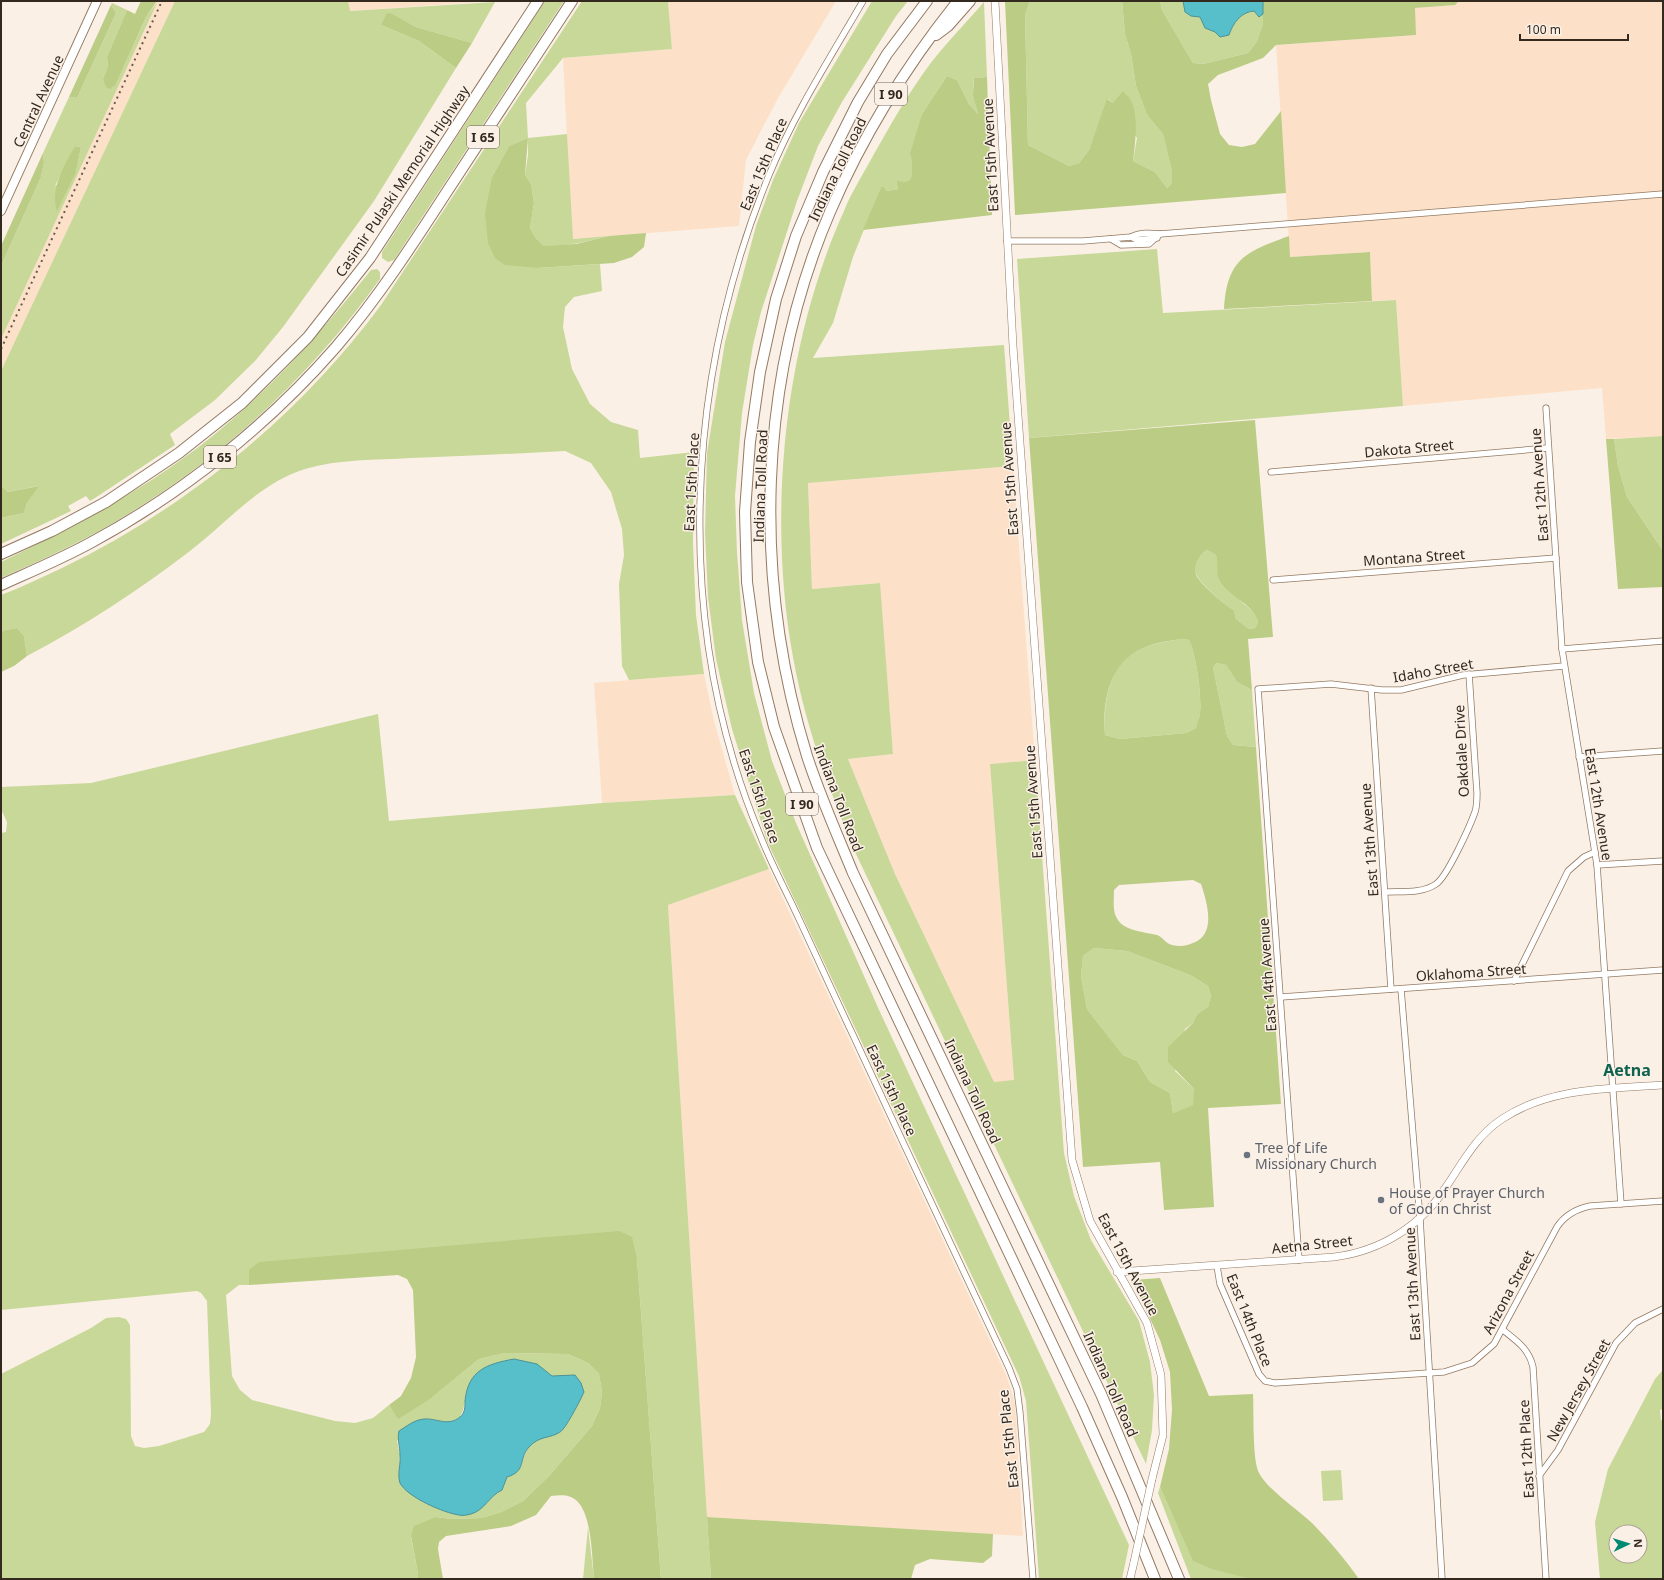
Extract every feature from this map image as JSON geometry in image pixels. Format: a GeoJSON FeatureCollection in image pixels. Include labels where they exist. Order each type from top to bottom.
{"type":"FeatureCollection","features":[{"type":"Feature","properties":{"kind":"highway","name":"Casimir Pulaski Memorial Highway"},"geometry":{"type":"LineString","coordinates":[[1,554],[52,531],[106,502],[179,454],[242,403],[308,337],[370,258],[538,1]]}},
{"type":"Feature","properties":{"kind":"highway","name":"I 65"},"geometry":{"type":"LineString","coordinates":[[1,585],[92,542],[142,512],[204,470],[242,439],[297,388],[335,347],[391,276],[572,1]]}},
{"type":"Feature","properties":{"kind":"highway","name":"Indiana Toll Road"},"geometry":{"type":"LineString","coordinates":[[927,1],[887,54],[858,102],[823,172],[796,236],[776,299],[760,372],[750,442],[745,512],[747,582],[758,662],[774,727],[817,848],[1082,1407],[1122,1497],[1155,1579]]}},
{"type":"Feature","properties":{"kind":"highway","name":"Indiana Toll Road"},"geometry":{"type":"LineString","coordinates":[[958,1],[922,47],[884,104],[849,171],[829,213],[810,265],[796,315],[782,379],[774,438],[771,485],[771,541],[774,590],[782,653],[807,756],[828,814],[853,873],[1101,1394],[1179,1579]]}},
{"type":"Feature","properties":{"kind":"highway"},"geometry":{"type":"LineString","coordinates":[[922,47],[948,26],[970,1]]}},
{"type":"Feature","properties":{"kind":"main road","name":"Central Avenue"},"geometry":{"type":"LineString","coordinates":[[1,211],[97,1]]}},
{"type":"Feature","properties":{"kind":"street","name":"East 15th Place"},"geometry":{"type":"LineString","coordinates":[[863,1],[789,129],[750,224],[730,287],[717,341],[708,403],[702,462],[700,527],[703,595],[713,673],[724,727],[759,834],[1009,1368],[1017,1389],[1033,1579]]}},
{"type":"Feature","properties":{"kind":"street","name":"East 15th Avenue"},"geometry":{"type":"LineString","coordinates":[[995,1],[1007,241],[1023,487],[1072,1160],[1090,1221],[1117,1272],[1147,1323],[1161,1374],[1163,1435],[1130,1579]]}},
{"type":"Feature","properties":{"kind":"street"},"geometry":{"type":"LineString","coordinates":[[1007,241],[1111,239],[1131,237],[1138,234],[1159,236],[1663,194]]}},
{"type":"Feature","properties":{"kind":"street"},"geometry":{"type":"LineString","coordinates":[[1111,239],[1123,246],[1149,244],[1159,236]]}},
{"type":"Feature","properties":{"kind":"street","name":"East 12th Avenue"},"geometry":{"type":"LineString","coordinates":[[1546,408],[1562,649],[1597,865],[1621,1204]]}},
{"type":"Feature","properties":{"kind":"street","name":"Dakota Street"},"geometry":{"type":"LineString","coordinates":[[1271,472],[1548,448]]}},
{"type":"Feature","properties":{"kind":"street","name":"Montana Street"},"geometry":{"type":"LineString","coordinates":[[1273,580],[1556,558]]}},
{"type":"Feature","properties":{"kind":"street"},"geometry":{"type":"LineString","coordinates":[[1562,649],[1663,641]]}},
{"type":"Feature","properties":{"kind":"street","name":"Idaho Street"},"geometry":{"type":"LineString","coordinates":[[1258,689],[1331,684],[1401,690],[1468,674],[1564,666]]}},
{"type":"Feature","properties":{"kind":"street","name":"Oakdale Drive"},"geometry":{"type":"LineString","coordinates":[[1385,892],[1423,890],[1436,884],[1446,872],[1475,811],[1477,794],[1468,674]]}},
{"type":"Feature","properties":{"kind":"street","name":"East 13th Avenue"},"geometry":{"type":"LineString","coordinates":[[1371,688],[1391,989]]}},
{"type":"Feature","properties":{"kind":"street","name":"East 14th Avenue"},"geometry":{"type":"LineString","coordinates":[[1258,689],[1299,1260]]}},
{"type":"Feature","properties":{"kind":"street"},"geometry":{"type":"LineString","coordinates":[[1579,757],[1663,751]]}},
{"type":"Feature","properties":{"kind":"street"},"geometry":{"type":"LineString","coordinates":[[1514,981],[1568,872],[1584,857],[1595,852]]}},
{"type":"Feature","properties":{"kind":"street"},"geometry":{"type":"LineString","coordinates":[[1597,865],[1663,861]]}},
{"type":"Feature","properties":{"kind":"street","name":"Oklahoma Street"},"geometry":{"type":"LineString","coordinates":[[1281,998],[1663,970]]}},
{"type":"Feature","properties":{"kind":"street","name":"East 13th Avenue"},"geometry":{"type":"LineString","coordinates":[[1401,989],[1420,1219],[1442,1579]]}},
{"type":"Feature","properties":{"kind":"street","name":"Aetna Street"},"geometry":{"type":"LineString","coordinates":[[1117,1272],[1299,1260],[1342,1256],[1367,1249],[1403,1233],[1420,1219],[1445,1189],[1476,1143],[1500,1120],[1527,1106],[1555,1096],[1614,1089],[1663,1086]]}},
{"type":"Feature","properties":{"kind":"street","name":"Arizona Street"},"geometry":{"type":"LineString","coordinates":[[1265,1381],[1274,1383],[1429,1373],[1455,1370],[1472,1363],[1490,1349],[1502,1330],[1557,1227],[1564,1217],[1579,1208],[1663,1201]]}},
{"type":"Feature","properties":{"kind":"street","name":"East 14th Place"},"geometry":{"type":"LineString","coordinates":[[1217,1266],[1220,1284],[1259,1374],[1265,1381]]}},
{"type":"Feature","properties":{"kind":"street","name":"New Jersey Street"},"geometry":{"type":"LineString","coordinates":[[1539,1476],[1549,1466],[1616,1343],[1635,1323],[1663,1309]]}},
{"type":"Feature","properties":{"kind":"street","name":"East 12th Place"},"geometry":{"type":"LineString","coordinates":[[1502,1330],[1524,1348],[1531,1359],[1534,1376],[1546,1579]]}},
{"type":"Feature","properties":{"kind":"shaded area"},"geometry":{"type":"Polygon","coordinates":[[[158,1],[175,1],[1,371],[1,339],[158,1]]]}},
{"type":"Feature","properties":{"kind":"shaded area"},"geometry":{"type":"Polygon","coordinates":[[[348,1],[495,1],[349,11],[348,1]]]}},
{"type":"Feature","properties":{"kind":"shaded area"},"geometry":{"type":"Polygon","coordinates":[[[668,1],[836,1],[777,100],[746,160],[739,226],[572,239],[563,58],[672,49],[668,1]]]}},
{"type":"Feature","properties":{"kind":"shaded area"},"geometry":{"type":"Polygon","coordinates":[[[1459,1],[1663,1],[1663,436],[1606,439],[1602,388],[1403,406],[1396,300],[1372,301],[1370,252],[1290,257],[1276,45],[1416,35],[1414,8],[1454,5],[1459,1]]]}},
{"type":"Feature","properties":{"kind":"shaded area"},"geometry":{"type":"Polygon","coordinates":[[[1013,466],[1035,760],[990,764],[1014,1081],[994,1082],[895,874],[848,759],[893,754],[879,583],[812,589],[808,483],[1013,466]]]}},
{"type":"Feature","properties":{"kind":"shaded area"},"geometry":{"type":"Polygon","coordinates":[[[704,674],[714,721],[735,795],[602,803],[594,683],[704,674]]]}},
{"type":"Feature","properties":{"kind":"shaded area"},"geometry":{"type":"Polygon","coordinates":[[[769,869],[1007,1377],[1015,1404],[1023,1536],[707,1517],[668,905],[769,869]]]}},
{"type":"Feature","properties":{"kind":"green space"},"geometry":{"type":"Polygon","coordinates":[[[141,1],[157,1],[146,17],[116,84],[110,89],[106,87],[103,79],[108,66],[107,57],[127,10],[135,14],[141,1]]]}},
{"type":"Feature","properties":{"kind":"green space"},"geometry":{"type":"Polygon","coordinates":[[[158,1],[1,339],[1,266],[41,177],[44,163],[43,153],[69,97],[77,98],[116,13],[111,5],[112,3],[127,10],[107,57],[108,66],[103,79],[116,84],[146,17],[158,1]],[[75,146],[55,186],[76,172],[81,147],[75,146]]]}},
{"type":"Feature","properties":{"kind":"green space"},"geometry":{"type":"Polygon","coordinates":[[[175,1],[348,1],[350,11],[495,2],[472,43],[416,27],[393,14],[381,25],[419,41],[456,68],[374,201],[283,327],[255,361],[215,400],[170,434],[175,445],[90,501],[86,496],[68,506],[71,511],[1,544],[1,518],[24,513],[27,503],[38,486],[8,492],[1,485],[1,371],[175,1]]]}},
{"type":"Feature","properties":{"kind":"green space"},"geometry":{"type":"Polygon","coordinates":[[[545,1],[564,1],[394,260],[388,262],[382,258],[382,252],[545,1]]]}},
{"type":"Feature","properties":{"kind":"green space"},"geometry":{"type":"Polygon","coordinates":[[[582,1],[668,1],[672,49],[563,58],[526,103],[528,138],[509,146],[492,177],[538,268],[600,264],[602,291],[574,297],[565,307],[563,327],[572,369],[590,404],[611,422],[638,430],[640,458],[694,452],[693,543],[696,615],[704,674],[629,680],[622,666],[619,584],[624,555],[622,529],[611,492],[591,463],[565,451],[358,460],[331,463],[305,469],[288,476],[258,494],[204,540],[151,580],[90,620],[27,656],[24,636],[17,628],[1,631],[1,595],[62,568],[108,544],[153,517],[196,488],[237,456],[277,421],[314,384],[349,346],[381,305],[582,1]]]}},
{"type":"Feature","properties":{"kind":"green space"},"geometry":{"type":"Polygon","coordinates":[[[872,1],[908,1],[896,16],[842,102],[818,146],[797,201],[761,312],[753,345],[742,413],[735,496],[742,620],[754,693],[772,761],[796,823],[880,1012],[1129,1545],[1122,1579],[1039,1579],[1026,1401],[1019,1376],[767,841],[732,729],[716,659],[708,597],[705,533],[707,453],[725,342],[756,226],[773,180],[799,123],[872,1]]]}},
{"type":"Feature","properties":{"kind":"green space"},"geometry":{"type":"Polygon","coordinates":[[[1005,1],[1030,1],[1025,15],[1028,145],[1069,166],[1079,163],[1089,150],[1107,99],[1113,103],[1123,91],[1129,97],[1135,114],[1136,131],[1133,161],[1155,172],[1167,188],[1172,183],[1172,172],[1163,134],[1147,115],[1136,86],[1131,54],[1125,34],[1122,1],[1160,1],[1162,10],[1193,63],[1203,64],[1248,53],[1257,41],[1263,23],[1263,1],[1459,1],[1455,5],[1415,8],[1416,35],[1276,45],[1263,58],[1218,75],[1208,84],[1220,134],[1229,145],[1242,147],[1255,144],[1281,111],[1286,193],[1015,215],[1005,1]]]}},
{"type":"Feature","properties":{"kind":"green space"},"geometry":{"type":"Polygon","coordinates":[[[1030,1],[1122,1],[1125,34],[1131,54],[1136,86],[1147,115],[1163,134],[1172,172],[1172,183],[1167,188],[1155,172],[1133,161],[1137,138],[1113,103],[1108,99],[1089,150],[1079,163],[1069,166],[1028,145],[1025,15],[1030,1]]]}},
{"type":"Feature","properties":{"kind":"green space"},"geometry":{"type":"Polygon","coordinates":[[[1160,1],[1183,1],[1185,12],[1191,16],[1200,17],[1205,28],[1229,35],[1238,19],[1245,13],[1254,11],[1259,17],[1263,14],[1263,23],[1257,41],[1248,53],[1203,64],[1193,63],[1162,10],[1160,1]]]}},
{"type":"Feature","properties":{"kind":"green space"},"geometry":{"type":"Polygon","coordinates":[[[984,2],[987,77],[974,78],[973,83],[975,101],[978,114],[969,104],[957,80],[947,76],[922,114],[912,167],[913,178],[905,182],[896,180],[898,189],[887,191],[882,185],[853,257],[833,323],[813,358],[1004,345],[1013,466],[808,483],[812,589],[880,583],[893,754],[848,759],[895,874],[994,1082],[1014,1080],[990,764],[1035,760],[1064,1153],[1074,1196],[1091,1240],[1139,1321],[1150,1362],[1154,1395],[1152,1430],[1146,1464],[856,854],[836,806],[811,732],[793,657],[785,602],[782,546],[782,488],[786,430],[795,373],[807,316],[824,262],[851,196],[900,108],[930,64],[984,2]]]}},
{"type":"Feature","properties":{"kind":"green space"},"geometry":{"type":"Polygon","coordinates":[[[111,5],[116,13],[77,98],[69,97],[111,5]]]}},
{"type":"Feature","properties":{"kind":"green space"},"geometry":{"type":"Polygon","coordinates":[[[387,13],[393,14],[416,27],[472,43],[456,68],[419,41],[381,25],[387,13]]]}},
{"type":"Feature","properties":{"kind":"green space"},"geometry":{"type":"Polygon","coordinates":[[[947,76],[957,80],[969,104],[978,114],[973,95],[974,78],[987,77],[992,215],[863,230],[882,185],[887,191],[898,189],[896,180],[906,182],[910,179],[912,174],[912,158],[910,154],[922,114],[947,76]]]}},
{"type":"Feature","properties":{"kind":"green space"},"geometry":{"type":"Polygon","coordinates":[[[567,134],[573,239],[609,236],[561,246],[544,246],[535,237],[530,228],[534,203],[531,184],[525,175],[528,155],[528,138],[567,134]]]}},
{"type":"Feature","properties":{"kind":"green space"},"geometry":{"type":"Polygon","coordinates":[[[528,138],[525,175],[531,184],[534,203],[530,228],[535,237],[544,246],[576,244],[609,236],[646,233],[644,247],[632,257],[614,263],[538,268],[505,265],[495,258],[488,243],[485,213],[492,177],[509,146],[528,138]]]}},
{"type":"Feature","properties":{"kind":"green space"},"geometry":{"type":"Polygon","coordinates":[[[75,146],[81,147],[76,172],[57,211],[55,194],[59,177],[75,146]]]}},
{"type":"Feature","properties":{"kind":"green space"},"geometry":{"type":"Polygon","coordinates":[[[43,153],[44,163],[41,177],[1,266],[1,246],[43,153]]]}},
{"type":"Feature","properties":{"kind":"green space"},"geometry":{"type":"Polygon","coordinates":[[[1289,236],[1290,257],[1370,252],[1372,301],[1224,309],[1229,279],[1234,268],[1241,260],[1261,247],[1289,236]]]}},
{"type":"Feature","properties":{"kind":"green space"},"geometry":{"type":"Polygon","coordinates":[[[1157,249],[1163,313],[1396,300],[1403,406],[1029,438],[1017,259],[1157,249]]]}},
{"type":"Feature","properties":{"kind":"green space"},"geometry":{"type":"Polygon","coordinates":[[[377,269],[380,272],[380,279],[354,314],[297,379],[234,438],[165,491],[128,514],[66,548],[1,578],[1,562],[61,532],[147,483],[202,444],[228,423],[267,388],[338,311],[371,270],[377,269]]]}},
{"type":"Feature","properties":{"kind":"green space"},"geometry":{"type":"Polygon","coordinates":[[[1255,420],[1273,637],[1248,639],[1252,690],[1237,682],[1226,665],[1217,663],[1213,667],[1227,736],[1233,745],[1256,747],[1281,1104],[1208,1108],[1214,1207],[1164,1210],[1160,1162],[1083,1167],[1029,438],[1255,420]],[[1207,550],[1204,552],[1196,565],[1195,569],[1197,577],[1214,595],[1234,610],[1236,619],[1249,629],[1255,628],[1258,622],[1255,615],[1245,604],[1227,590],[1218,577],[1216,555],[1207,550]],[[1181,639],[1148,646],[1135,652],[1125,660],[1117,671],[1111,682],[1107,695],[1104,722],[1105,735],[1120,739],[1186,733],[1196,728],[1200,716],[1200,697],[1198,675],[1192,646],[1189,640],[1181,639]],[[1193,880],[1119,885],[1114,890],[1114,910],[1116,917],[1125,927],[1157,935],[1166,942],[1178,946],[1193,943],[1200,939],[1205,933],[1208,926],[1208,917],[1206,900],[1201,884],[1193,880]],[[1094,948],[1083,956],[1081,976],[1087,1009],[1123,1055],[1137,1061],[1150,1082],[1170,1093],[1173,1113],[1193,1105],[1194,1089],[1168,1062],[1168,1047],[1193,1023],[1197,1014],[1208,1007],[1211,996],[1208,986],[1190,975],[1127,951],[1094,948]]]}},
{"type":"Feature","properties":{"kind":"green space"},"geometry":{"type":"Polygon","coordinates":[[[1663,436],[1663,551],[1627,497],[1618,466],[1614,439],[1663,436]]]}},
{"type":"Feature","properties":{"kind":"green space"},"geometry":{"type":"Polygon","coordinates":[[[1606,439],[1614,439],[1618,466],[1627,497],[1663,551],[1663,587],[1618,589],[1606,439]]]}},
{"type":"Feature","properties":{"kind":"green space"},"geometry":{"type":"Polygon","coordinates":[[[1,485],[8,492],[39,486],[27,503],[24,513],[1,518],[1,485]]]}},
{"type":"Feature","properties":{"kind":"green space"},"geometry":{"type":"Polygon","coordinates":[[[1207,550],[1216,555],[1218,577],[1241,601],[1250,608],[1254,614],[1258,622],[1255,628],[1249,629],[1236,619],[1234,610],[1214,595],[1197,576],[1195,569],[1197,562],[1201,555],[1207,550]]]}},
{"type":"Feature","properties":{"kind":"green space"},"geometry":{"type":"Polygon","coordinates":[[[17,628],[24,636],[27,656],[14,666],[1,672],[1,631],[17,628]]]}},
{"type":"Feature","properties":{"kind":"green space"},"geometry":{"type":"Polygon","coordinates":[[[1181,639],[1189,640],[1196,664],[1199,687],[1200,717],[1196,728],[1186,733],[1120,739],[1105,735],[1105,708],[1107,695],[1111,682],[1125,660],[1135,652],[1148,646],[1181,639]]]}},
{"type":"Feature","properties":{"kind":"green space"},"geometry":{"type":"Polygon","coordinates":[[[1217,663],[1226,665],[1237,682],[1252,690],[1256,747],[1233,745],[1227,736],[1213,667],[1217,663]]]}},
{"type":"Feature","properties":{"kind":"green space"},"geometry":{"type":"Polygon","coordinates":[[[378,714],[389,821],[602,803],[735,795],[769,869],[668,905],[711,1579],[661,1579],[637,1259],[249,1270],[249,1285],[239,1285],[226,1295],[232,1376],[240,1390],[252,1400],[335,1421],[355,1423],[373,1418],[389,1405],[398,1418],[429,1400],[479,1359],[505,1353],[568,1354],[588,1363],[599,1374],[602,1392],[600,1408],[592,1426],[549,1476],[523,1501],[501,1512],[482,1518],[452,1519],[436,1517],[411,1537],[418,1574],[417,1579],[1,1579],[1,1374],[91,1328],[106,1318],[119,1317],[126,1319],[130,1325],[131,1436],[135,1446],[144,1448],[159,1446],[204,1432],[210,1424],[211,1414],[207,1301],[201,1293],[197,1291],[1,1310],[1,833],[6,832],[7,822],[1,809],[1,787],[91,783],[378,714]],[[544,1370],[466,1392],[463,1411],[460,1417],[456,1420],[443,1422],[424,1419],[397,1441],[400,1455],[399,1474],[486,1504],[495,1493],[502,1490],[507,1477],[514,1474],[518,1470],[527,1449],[531,1444],[548,1435],[560,1432],[579,1402],[544,1370]]]}},
{"type":"Feature","properties":{"kind":"green space"},"geometry":{"type":"Polygon","coordinates":[[[1094,948],[1127,951],[1190,975],[1208,986],[1211,996],[1208,1007],[1197,1014],[1193,1023],[1185,1029],[1175,1071],[1194,1089],[1194,1105],[1173,1113],[1170,1093],[1150,1082],[1137,1061],[1123,1055],[1087,1009],[1081,976],[1083,956],[1094,948]]]}},
{"type":"Feature","properties":{"kind":"green space"},"geometry":{"type":"Polygon","coordinates":[[[619,1231],[632,1237],[637,1259],[661,1579],[594,1579],[592,1549],[586,1516],[577,1501],[571,1497],[561,1495],[551,1496],[536,1515],[511,1526],[446,1536],[439,1542],[438,1549],[443,1579],[417,1579],[418,1574],[411,1536],[414,1526],[436,1517],[452,1519],[482,1518],[501,1512],[523,1501],[549,1476],[592,1426],[600,1408],[602,1392],[599,1374],[588,1363],[568,1354],[505,1353],[479,1359],[429,1400],[398,1419],[389,1405],[401,1396],[411,1378],[416,1357],[413,1290],[407,1279],[398,1275],[249,1285],[249,1270],[259,1262],[619,1231]]]}},
{"type":"Feature","properties":{"kind":"green space"},"geometry":{"type":"Polygon","coordinates":[[[1160,1278],[1209,1396],[1253,1394],[1255,1457],[1259,1473],[1269,1486],[1318,1529],[1359,1579],[1251,1579],[1212,1569],[1193,1561],[1160,1487],[1169,1449],[1172,1410],[1170,1372],[1160,1340],[1132,1280],[1160,1278]]]}},
{"type":"Feature","properties":{"kind":"green space"},"geometry":{"type":"Polygon","coordinates":[[[1662,1371],[1663,1409],[1660,1410],[1661,1420],[1663,1420],[1663,1579],[1600,1579],[1595,1522],[1608,1469],[1655,1379],[1662,1371]]]}},
{"type":"Feature","properties":{"kind":"green space"},"geometry":{"type":"Polygon","coordinates":[[[1341,1470],[1343,1500],[1323,1501],[1321,1471],[1341,1470]]]}},
{"type":"Feature","properties":{"kind":"green space"},"geometry":{"type":"Polygon","coordinates":[[[1160,1487],[1193,1560],[1251,1579],[1191,1579],[1158,1493],[1160,1487]]]}},
{"type":"Feature","properties":{"kind":"green space"},"geometry":{"type":"Polygon","coordinates":[[[707,1517],[993,1534],[992,1556],[983,1563],[930,1559],[915,1565],[911,1579],[711,1579],[707,1517]]]}},
{"type":"Feature","properties":{"kind":"green space"},"geometry":{"type":"Polygon","coordinates":[[[588,1527],[594,1579],[583,1579],[588,1527]]]}},
{"type":"Feature","properties":{"kind":"water"},"geometry":{"type":"Polygon","coordinates":[[[1183,1],[1263,1],[1263,14],[1259,17],[1254,11],[1245,13],[1235,22],[1229,35],[1220,37],[1215,32],[1205,28],[1200,17],[1191,16],[1185,12],[1183,1]]]}},
{"type":"Feature","properties":{"kind":"water"},"geometry":{"type":"Polygon","coordinates":[[[514,1359],[537,1364],[552,1376],[575,1375],[581,1383],[584,1392],[573,1414],[562,1430],[533,1443],[526,1451],[520,1468],[507,1477],[502,1490],[476,1512],[463,1515],[452,1514],[426,1504],[410,1494],[399,1480],[399,1431],[417,1421],[424,1419],[447,1422],[456,1420],[464,1412],[467,1390],[475,1375],[487,1366],[514,1359]]]}},
{"type":"Feature","properties":{"kind":"railway"},"geometry":{"type":"LineString","coordinates":[[1,349],[162,1]]}},
{"type":"Feature","properties":{"kind":"place","name":"Tree of Life Missionary Church"},"geometry":{"type":"Point","coordinates":[1247,1155]}},
{"type":"Feature","properties":{"kind":"place","name":"House of Prayer Church of God in Christ"},"geometry":{"type":"Point","coordinates":[1381,1200]}},
{"type":"Feature","properties":{"kind":"district","name":"Aetna"},"geometry":{"type":"Point","coordinates":[1627,1070]}}]}
